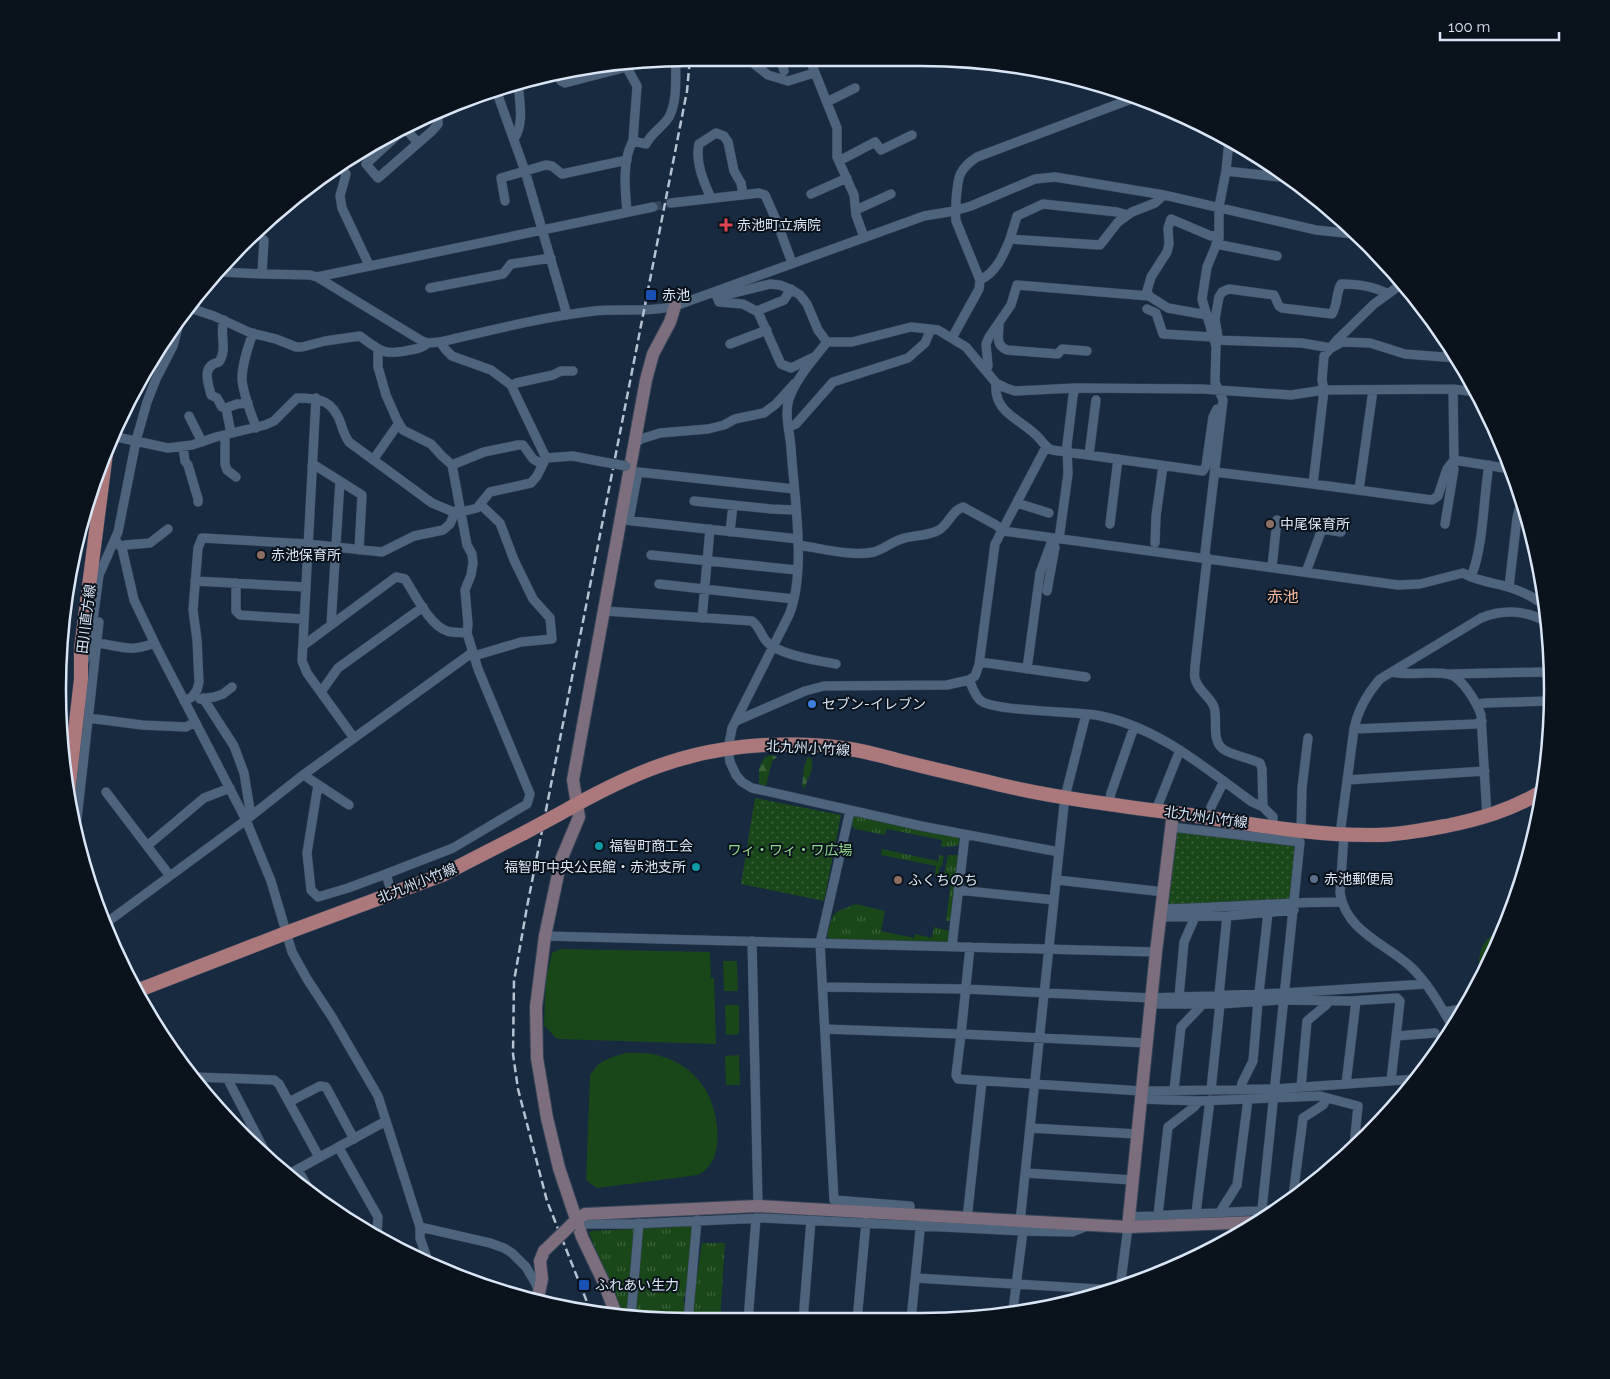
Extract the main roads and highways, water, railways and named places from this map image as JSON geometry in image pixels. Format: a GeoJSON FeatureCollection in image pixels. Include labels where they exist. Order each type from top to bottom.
{"type":"FeatureCollection","features":[{"type":"Feature","properties":{"kind":"main road","name":"田川直方線"},"geometry":{"type":"LineString","coordinates":[[71,763],[81,670],[81,649],[103,480]]}},
{"type":"Feature","properties":{"kind":"main road","name":"北九州小竹線"},"geometry":{"type":"LineString","coordinates":[[143,988],[442,875],[638,773],[702,753],[728,749],[764,745],[843,748],[1064,801],[1156,810],[1172,820],[1209,818],[1342,834],[1377,835],[1414,832],[1488,817],[1508,810],[1534,796]]}},
{"type":"Feature","properties":{"kind":"tunnel"},"geometry":{"type":"LineString","coordinates":[[653,207],[671,203]]}},
{"type":"Feature","properties":{"kind":"railway"},"geometry":{"type":"LineString","coordinates":[[588,1304],[547,1201],[518,1089],[513,1054],[514,981],[687,91],[689,66]]}},
{"type":"Feature","properties":{"kind":"place","name":"赤池町立病院"},"geometry":{"type":"Point","coordinates":[726,225]}},
{"type":"Feature","properties":{"kind":"place","name":"赤池"},"geometry":{"type":"Point","coordinates":[651,295]}},
{"type":"Feature","properties":{"kind":"place","name":"中尾保育所"},"geometry":{"type":"Point","coordinates":[1270,524]}},
{"type":"Feature","properties":{"kind":"place","name":"赤池保育所"},"geometry":{"type":"Point","coordinates":[261,555]}},
{"type":"Feature","properties":{"kind":"place","name":"セブン-イレブン"},"geometry":{"type":"Point","coordinates":[812,704]}},
{"type":"Feature","properties":{"kind":"place","name":"福智町商工会"},"geometry":{"type":"Point","coordinates":[599,846]}},
{"type":"Feature","properties":{"kind":"place","name":"福智町中央公民館・赤池支所"},"geometry":{"type":"Point","coordinates":[696,867]}},
{"type":"Feature","properties":{"kind":"place","name":"赤池郵便局"},"geometry":{"type":"Point","coordinates":[1314,879]}},
{"type":"Feature","properties":{"kind":"place","name":"ふくちのち"},"geometry":{"type":"Point","coordinates":[898,880]}},
{"type":"Feature","properties":{"kind":"place","name":"ふれあい生力"},"geometry":{"type":"Point","coordinates":[584,1285]}},
{"type":"Feature","properties":{"kind":"district","name":"赤池"},"geometry":{"type":"Point","coordinates":[1283,596]}},
{"type":"Feature","properties":{"kind":"park label","name":"ワィ・ワィ・ワ広場"},"geometry":{"type":"Point","coordinates":[790,850]}}]}
